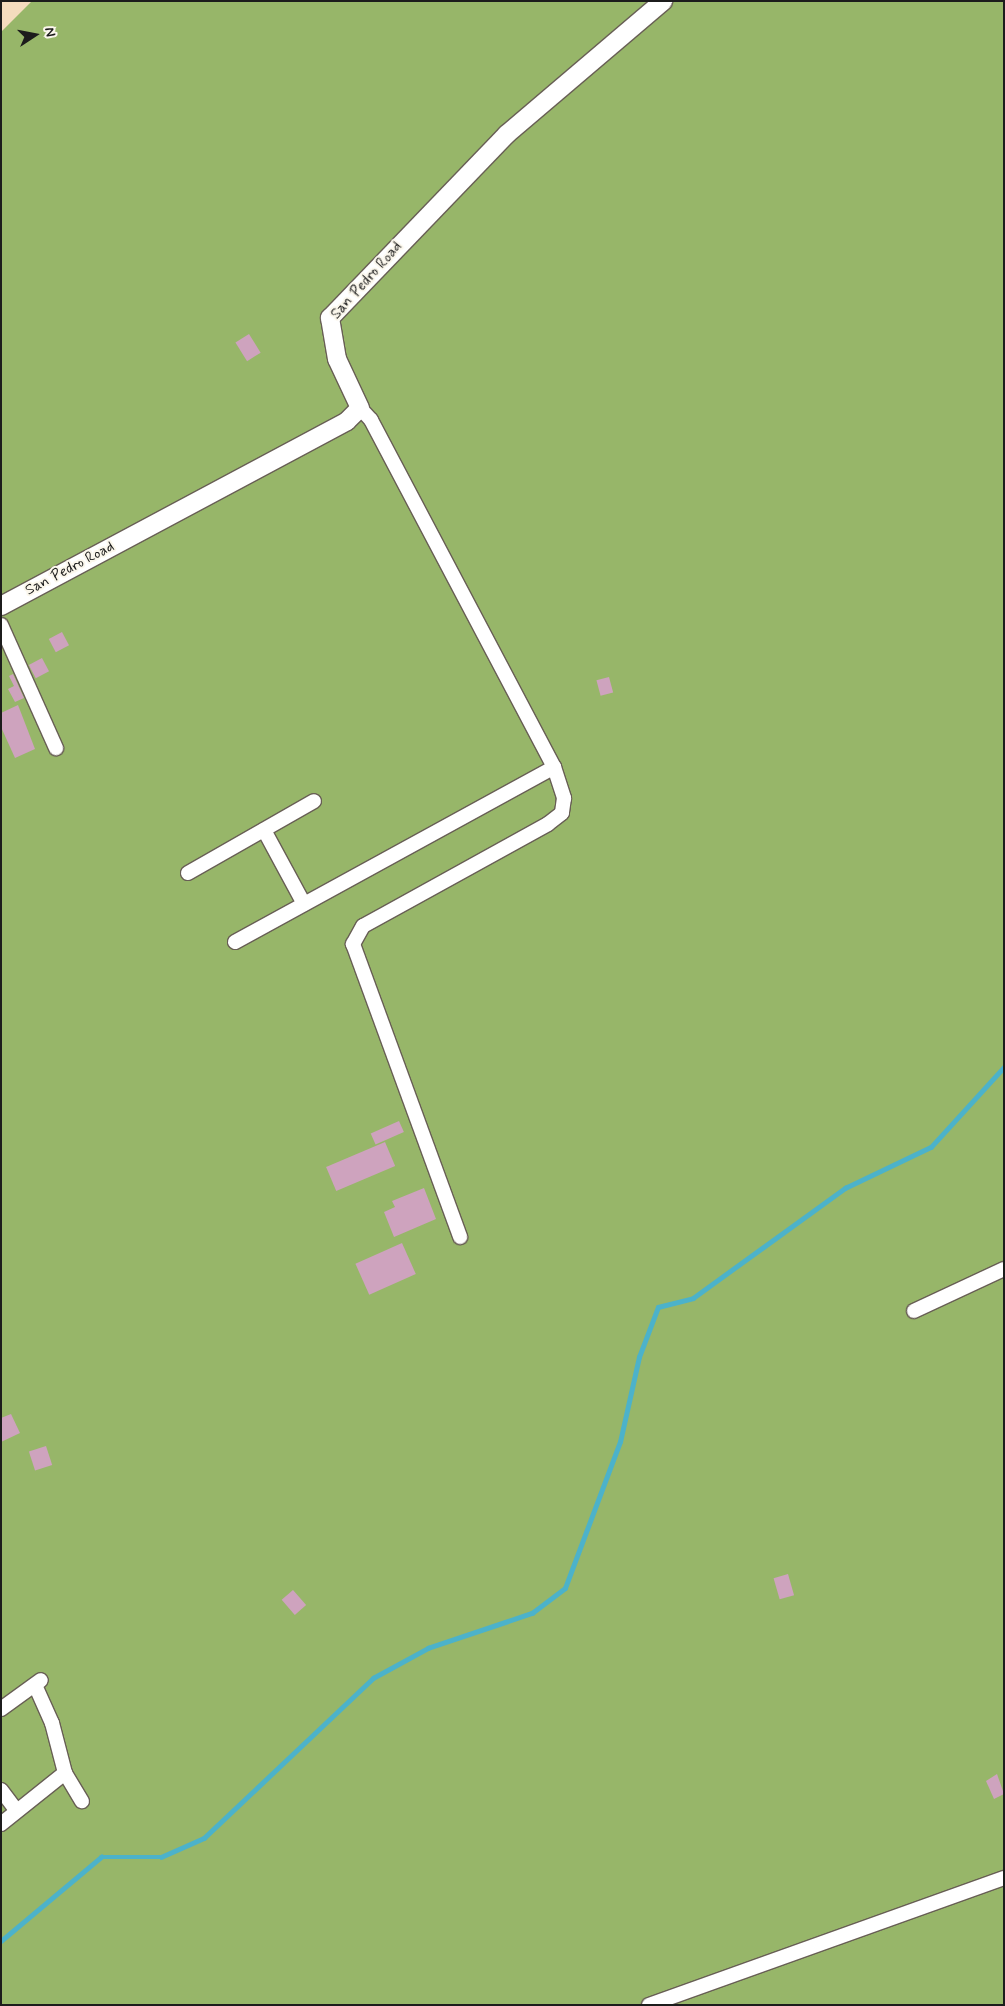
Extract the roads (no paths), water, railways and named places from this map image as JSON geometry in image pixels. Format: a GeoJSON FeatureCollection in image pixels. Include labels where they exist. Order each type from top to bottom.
{"type":"FeatureCollection","features":[{"type":"Feature","properties":{"kind":"street","name":"San Pedro Road"},"geometry":{"type":"LineString","coordinates":[[1,606],[347,421],[360,408],[337,359],[330,318],[507,134],[663,1]]}},
{"type":"Feature","properties":{"kind":"street"},"geometry":{"type":"LineString","coordinates":[[360,408],[371,420],[554,767],[564,798],[562,813],[363,926],[353,944],[460,1237]]}},
{"type":"Feature","properties":{"kind":"street"},"geometry":{"type":"LineString","coordinates":[[1,624],[56,748]]}},
{"type":"Feature","properties":{"kind":"street"},"geometry":{"type":"LineString","coordinates":[[235,942],[554,767]]}},
{"type":"Feature","properties":{"kind":"street"},"geometry":{"type":"LineString","coordinates":[[188,873],[314,802]]}},
{"type":"Feature","properties":{"kind":"street"},"geometry":{"type":"LineString","coordinates":[[264,830],[304,904]]}},
{"type":"Feature","properties":{"kind":"street"},"geometry":{"type":"LineString","coordinates":[[914,1311],[1004,1269]]}},
{"type":"Feature","properties":{"kind":"street"},"geometry":{"type":"LineString","coordinates":[[1,1709],[38,1683],[52,1723],[65,1773],[82,1801]]}},
{"type":"Feature","properties":{"kind":"street"},"geometry":{"type":"LineString","coordinates":[[1,1824],[65,1773]]}},
{"type":"Feature","properties":{"kind":"street"},"geometry":{"type":"LineString","coordinates":[[1,1790],[17,1811]]}},
{"type":"Feature","properties":{"kind":"street"},"geometry":{"type":"LineString","coordinates":[[650,2005],[1004,1878]]}},
{"type":"Feature","properties":{"kind":"waterway"},"geometry":{"type":"LineString","coordinates":[[1,1941],[101,1857],[161,1857],[204,1838],[373,1678],[428,1648],[532,1613],[565,1588],[620,1442],[639,1357],[658,1307],[693,1298],[845,1188],[931,1147],[1004,1067]]}}]}
